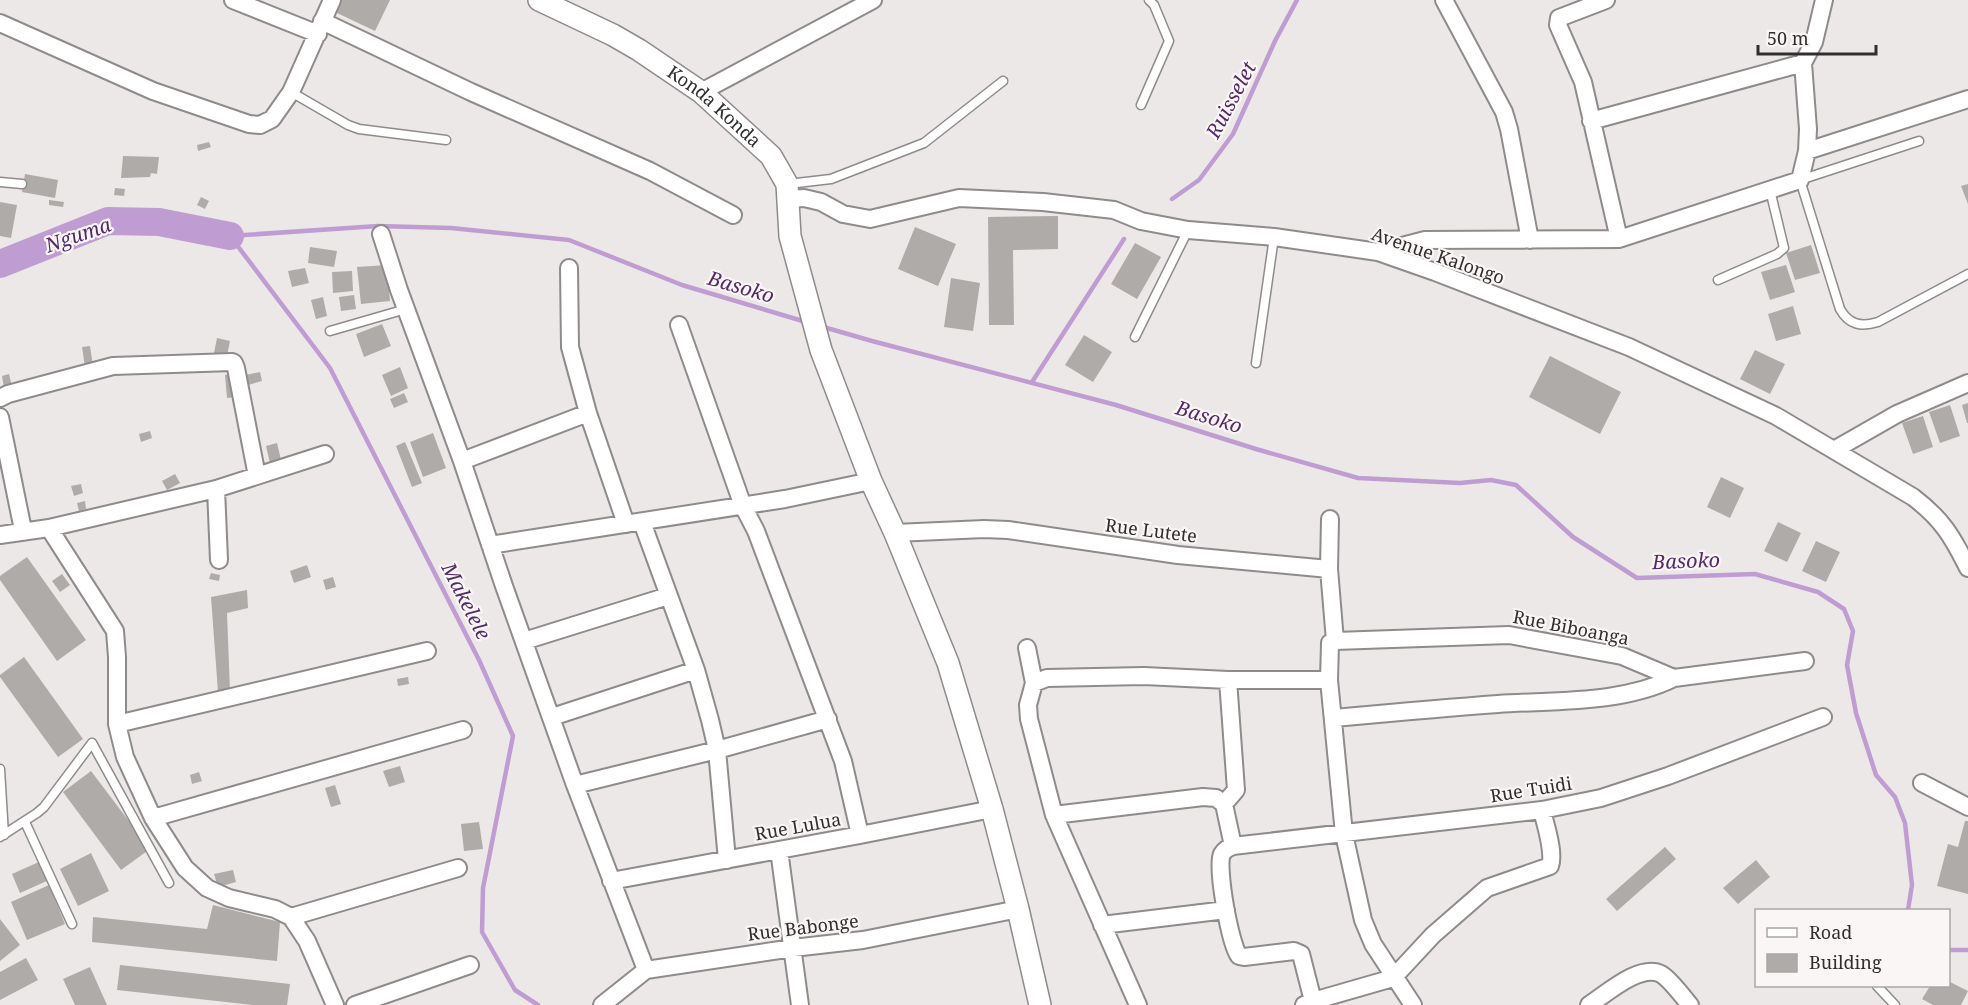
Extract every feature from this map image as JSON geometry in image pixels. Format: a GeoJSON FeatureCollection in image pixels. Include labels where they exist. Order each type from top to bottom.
{"type":"FeatureCollection","features":[{"type":"Feature","properties":{"kind":"street"},"geometry":{"type":"LineString","coordinates":[[232,0],[320,28],[471,92],[650,171],[733,215]]}},
{"type":"Feature","properties":{"kind":"street"},"geometry":{"type":"LineString","coordinates":[[0,23],[153,91],[249,124],[261,125],[272,118],[291,92],[332,0]]}},
{"type":"Feature","properties":{"kind":"street","name":"Konda Konda"},"geometry":{"type":"LineString","coordinates":[[539,0],[639,50],[701,92],[771,156],[788,192],[790,236],[822,350],[871,481],[895,533],[948,663],[992,809],[1040,1005]]}},
{"type":"Feature","properties":{"kind":"street"},"geometry":{"type":"LineString","coordinates":[[701,92],[847,6],[873,0]]}},
{"type":"Feature","properties":{"kind":"street"},"geometry":{"type":"LineString","coordinates":[[1444,0],[1504,112],[1530,240]]}},
{"type":"Feature","properties":{"kind":"street"},"geometry":{"type":"LineString","coordinates":[[1378,252],[1425,240],[1619,239],[1800,180],[1807,151],[1808,129],[1803,63],[1814,42],[1824,0]]}},
{"type":"Feature","properties":{"kind":"street"},"geometry":{"type":"LineString","coordinates":[[1601,1],[1559,18],[1558,25],[1583,82],[1619,239]]}},
{"type":"Feature","properties":{"kind":"street"},"geometry":{"type":"LineString","coordinates":[[1591,121],[1803,63]]}},
{"type":"Feature","properties":{"kind":"street"},"geometry":{"type":"LineString","coordinates":[[1807,151],[1968,99]]}},
{"type":"Feature","properties":{"kind":"street","name":"Avenue Kalongo"},"geometry":{"type":"LineString","coordinates":[[788,192],[821,202],[843,214],[870,219],[959,198],[1043,202],[1114,210],[1141,221],[1188,230],[1274,237],[1378,252],[1606,336],[1776,416],[1913,497],[1932,512],[1947,530],[1968,568]]}},
{"type":"Feature","properties":{"kind":"street"},"geometry":{"type":"LineString","coordinates":[[381,234],[575,785],[646,970]]}},
{"type":"Feature","properties":{"kind":"street"},"geometry":{"type":"LineString","coordinates":[[569,268],[570,347],[588,413],[634,523],[668,596],[696,670],[717,750],[727,860]]}},
{"type":"Feature","properties":{"kind":"street"},"geometry":{"type":"LineString","coordinates":[[679,325],[743,506],[756,531],[828,719],[847,775],[860,835]]}},
{"type":"Feature","properties":{"kind":"street"},"geometry":{"type":"LineString","coordinates":[[0,398],[113,366],[232,362],[236,368],[257,476]]}},
{"type":"Feature","properties":{"kind":"street"},"geometry":{"type":"LineString","coordinates":[[1834,450],[1897,414],[1968,383]]}},
{"type":"Feature","properties":{"kind":"street"},"geometry":{"type":"LineString","coordinates":[[462,461],[588,413]]}},
{"type":"Feature","properties":{"kind":"street"},"geometry":{"type":"LineString","coordinates":[[0,417],[23,530]]}},
{"type":"Feature","properties":{"kind":"street"},"geometry":{"type":"LineString","coordinates":[[0,535],[49,528],[216,489],[325,454]]}},
{"type":"Feature","properties":{"kind":"street"},"geometry":{"type":"LineString","coordinates":[[490,545],[743,506],[871,481]]}},
{"type":"Feature","properties":{"kind":"street"},"geometry":{"type":"LineString","coordinates":[[216,489],[219,560]]}},
{"type":"Feature","properties":{"kind":"street"},"geometry":{"type":"LineString","coordinates":[[1329,519],[1333,642],[1329,680],[1344,834],[1367,933],[1413,1005]]}},
{"type":"Feature","properties":{"kind":"street"},"geometry":{"type":"LineString","coordinates":[[49,528],[115,631],[117,724],[125,757],[153,818],[185,868],[207,888],[229,898],[276,909],[291,917],[307,941],[335,1005]]}},
{"type":"Feature","properties":{"kind":"street","name":"Rue Lutete"},"geometry":{"type":"LineString","coordinates":[[895,533],[1008,530],[1178,555],[1329,569]]}},
{"type":"Feature","properties":{"kind":"street"},"geometry":{"type":"LineString","coordinates":[[524,641],[668,596]]}},
{"type":"Feature","properties":{"kind":"street","name":"Rue Biboanga"},"geometry":{"type":"LineString","coordinates":[[1333,642],[1509,635],[1622,656],[1674,678]]}},
{"type":"Feature","properties":{"kind":"street"},"geometry":{"type":"LineString","coordinates":[[1027,648],[1034,683],[1028,705],[1029,719],[1054,815],[1138,1005]]}},
{"type":"Feature","properties":{"kind":"street"},"geometry":{"type":"LineString","coordinates":[[117,724],[427,651]]}},
{"type":"Feature","properties":{"kind":"street"},"geometry":{"type":"LineString","coordinates":[[1334,718],[1446,707],[1606,697],[1659,685],[1674,678],[1805,661]]}},
{"type":"Feature","properties":{"kind":"street"},"geometry":{"type":"LineString","coordinates":[[552,717],[696,670]]}},
{"type":"Feature","properties":{"kind":"street"},"geometry":{"type":"LineString","coordinates":[[1034,683],[1047,678],[1144,676],[1228,680],[1329,680]]}},
{"type":"Feature","properties":{"kind":"street"},"geometry":{"type":"LineString","coordinates":[[1224,804],[1236,790],[1228,680]]}},
{"type":"Feature","properties":{"kind":"street","name":"Rue Tuidi"},"geometry":{"type":"LineString","coordinates":[[1233,846],[1542,810],[1601,798],[1668,776],[1823,717]]}},
{"type":"Feature","properties":{"kind":"street"},"geometry":{"type":"LineString","coordinates":[[575,785],[717,750],[828,719]]}},
{"type":"Feature","properties":{"kind":"street"},"geometry":{"type":"LineString","coordinates":[[153,818],[463,730]]}},
{"type":"Feature","properties":{"kind":"street"},"geometry":{"type":"LineString","coordinates":[[1922,783],[1968,807]]}},
{"type":"Feature","properties":{"kind":"street"},"geometry":{"type":"LineString","coordinates":[[1054,815],[1203,797],[1216,798],[1224,804],[1233,846],[1225,849],[1221,856],[1220,867],[1234,950],[1239,956],[1294,951],[1300,954],[1308,1003],[1394,978],[1433,935],[1486,888],[1550,866],[1548,836],[1542,810]]}},
{"type":"Feature","properties":{"kind":"street","name":"Rue Lulua"},"geometry":{"type":"LineString","coordinates":[[611,881],[992,809]]}},
{"type":"Feature","properties":{"kind":"street"},"geometry":{"type":"LineString","coordinates":[[779,850],[800,1005]]}},
{"type":"Feature","properties":{"kind":"street"},"geometry":{"type":"LineString","coordinates":[[291,917],[458,868]]}},
{"type":"Feature","properties":{"kind":"street","name":"Rue Babonge"},"geometry":{"type":"LineString","coordinates":[[602,1005],[646,970],[863,940],[1018,909]]}},
{"type":"Feature","properties":{"kind":"street"},"geometry":{"type":"LineString","coordinates":[[1102,925],[1226,910]]}},
{"type":"Feature","properties":{"kind":"street"},"geometry":{"type":"LineString","coordinates":[[355,1005],[471,965]]}},
{"type":"Feature","properties":{"kind":"street"},"geometry":{"type":"LineString","coordinates":[[1589,1005],[1636,974],[1651,972],[1660,974],[1690,1005]]}},
{"type":"Feature","properties":{"kind":"lane"},"geometry":{"type":"LineString","coordinates":[[1141,105],[1169,40],[1154,5],[1149,0]]}},
{"type":"Feature","properties":{"kind":"lane"},"geometry":{"type":"LineString","coordinates":[[788,192],[831,179],[924,143],[1003,81]]}},
{"type":"Feature","properties":{"kind":"lane"},"geometry":{"type":"LineString","coordinates":[[291,92],[359,129],[446,140]]}},
{"type":"Feature","properties":{"kind":"lane"},"geometry":{"type":"LineString","coordinates":[[1919,141],[1800,180],[1840,309],[1845,317],[1854,323],[1866,325],[1878,322],[1968,274]]}},
{"type":"Feature","properties":{"kind":"lane"},"geometry":{"type":"LineString","coordinates":[[0,182],[22,184]]}},
{"type":"Feature","properties":{"kind":"lane"},"geometry":{"type":"LineString","coordinates":[[1718,280],[1777,254],[1784,248],[1770,190]]}},
{"type":"Feature","properties":{"kind":"lane"},"geometry":{"type":"LineString","coordinates":[[1135,337],[1188,230]]}},
{"type":"Feature","properties":{"kind":"lane"},"geometry":{"type":"LineString","coordinates":[[1256,363],[1274,237]]}},
{"type":"Feature","properties":{"kind":"lane"},"geometry":{"type":"LineString","coordinates":[[330,331],[406,309]]}},
{"type":"Feature","properties":{"kind":"lane"},"geometry":{"type":"LineString","coordinates":[[0,769],[2,836],[44,807],[92,743],[169,883]]}},
{"type":"Feature","properties":{"kind":"lane"},"geometry":{"type":"LineString","coordinates":[[25,822],[72,924]]}},
{"type":"Feature","properties":{"kind":"lane"},"geometry":{"type":"LineString","coordinates":[[1878,987],[1895,1005]]}},
{"type":"Feature","properties":{"kind":"building"},"geometry":{"type":"Polygon","coordinates":[[[341,0],[390,0],[375,31],[335,12],[341,0]]]}},
{"type":"Feature","properties":{"kind":"building"},"geometry":{"type":"Polygon","coordinates":[[[209,142],[211,147],[198,151],[197,145],[209,142]]]}},
{"type":"Feature","properties":{"kind":"building"},"geometry":{"type":"Polygon","coordinates":[[[123,156],[159,157],[157,174],[151,173],[150,177],[121,178],[123,156]]]}},
{"type":"Feature","properties":{"kind":"building"},"geometry":{"type":"Polygon","coordinates":[[[25,174],[58,180],[55,198],[22,192],[25,174]]]}},
{"type":"Feature","properties":{"kind":"building"},"geometry":{"type":"Polygon","coordinates":[[[1968,184],[1968,204],[1961,186],[1968,184]]]}},
{"type":"Feature","properties":{"kind":"building"},"geometry":{"type":"Polygon","coordinates":[[[115,188],[125,189],[124,196],[114,195],[115,188]]]}},
{"type":"Feature","properties":{"kind":"building"},"geometry":{"type":"Polygon","coordinates":[[[201,197],[209,201],[205,209],[197,205],[201,197]]]}},
{"type":"Feature","properties":{"kind":"building"},"geometry":{"type":"Polygon","coordinates":[[[49,200],[64,202],[63,207],[49,205],[49,200]]]}},
{"type":"Feature","properties":{"kind":"building"},"geometry":{"type":"Polygon","coordinates":[[[0,202],[17,205],[11,238],[0,236],[0,202]]]}},
{"type":"Feature","properties":{"kind":"building"},"geometry":{"type":"Polygon","coordinates":[[[1058,216],[1058,249],[1013,250],[1014,325],[989,325],[988,217],[1058,216]]]}},
{"type":"Feature","properties":{"kind":"building"},"geometry":{"type":"Polygon","coordinates":[[[915,227],[956,244],[938,286],[898,269],[915,227]]]}},
{"type":"Feature","properties":{"kind":"building"},"geometry":{"type":"Polygon","coordinates":[[[1135,243],[1161,257],[1137,299],[1111,284],[1135,243]]]}},
{"type":"Feature","properties":{"kind":"building"},"geometry":{"type":"Polygon","coordinates":[[[1811,245],[1820,273],[1795,280],[1786,253],[1811,245]]]}},
{"type":"Feature","properties":{"kind":"building"},"geometry":{"type":"Polygon","coordinates":[[[310,247],[337,251],[334,267],[308,263],[310,247]]]}},
{"type":"Feature","properties":{"kind":"building"},"geometry":{"type":"Polygon","coordinates":[[[387,265],[390,301],[361,304],[357,267],[387,265]]]}},
{"type":"Feature","properties":{"kind":"building"},"geometry":{"type":"Polygon","coordinates":[[[1786,265],[1795,292],[1770,300],[1761,272],[1786,265]]]}},
{"type":"Feature","properties":{"kind":"building"},"geometry":{"type":"Polygon","coordinates":[[[305,268],[309,283],[292,287],[288,271],[305,268]]]}},
{"type":"Feature","properties":{"kind":"building"},"geometry":{"type":"Polygon","coordinates":[[[352,271],[353,291],[333,293],[332,272],[352,271]]]}},
{"type":"Feature","properties":{"kind":"building"},"geometry":{"type":"Polygon","coordinates":[[[951,278],[980,283],[973,331],[944,327],[951,278]]]}},
{"type":"Feature","properties":{"kind":"building"},"geometry":{"type":"Polygon","coordinates":[[[354,295],[356,309],[341,311],[339,297],[354,295]]]}},
{"type":"Feature","properties":{"kind":"building"},"geometry":{"type":"Polygon","coordinates":[[[323,297],[327,316],[316,319],[311,300],[323,297]]]}},
{"type":"Feature","properties":{"kind":"building"},"geometry":{"type":"Polygon","coordinates":[[[1793,306],[1801,334],[1776,341],[1768,314],[1793,306]]]}},
{"type":"Feature","properties":{"kind":"building"},"geometry":{"type":"Polygon","coordinates":[[[382,324],[391,346],[364,357],[356,334],[382,324]]]}},
{"type":"Feature","properties":{"kind":"building"},"geometry":{"type":"Polygon","coordinates":[[[1084,335],[1112,352],[1093,382],[1065,365],[1084,335]]]}},
{"type":"Feature","properties":{"kind":"building"},"geometry":{"type":"Polygon","coordinates":[[[217,338],[230,341],[226,361],[213,358],[217,338]]]}},
{"type":"Feature","properties":{"kind":"building"},"geometry":{"type":"Polygon","coordinates":[[[90,346],[93,366],[85,367],[82,347],[90,346]]]}},
{"type":"Feature","properties":{"kind":"building"},"geometry":{"type":"Polygon","coordinates":[[[1755,350],[1785,364],[1770,394],[1740,379],[1755,350]]]}},
{"type":"Feature","properties":{"kind":"building"},"geometry":{"type":"Polygon","coordinates":[[[1550,356],[1621,392],[1600,434],[1529,397],[1550,356]]]}},
{"type":"Feature","properties":{"kind":"building"},"geometry":{"type":"Polygon","coordinates":[[[400,367],[408,388],[391,396],[382,375],[400,367]]]}},
{"type":"Feature","properties":{"kind":"building"},"geometry":{"type":"Polygon","coordinates":[[[260,372],[262,381],[248,385],[246,375],[260,372]]]}},
{"type":"Feature","properties":{"kind":"building"},"geometry":{"type":"Polygon","coordinates":[[[9,374],[12,387],[4,388],[2,376],[9,374]]]}},
{"type":"Feature","properties":{"kind":"building"},"geometry":{"type":"Polygon","coordinates":[[[234,374],[236,397],[227,398],[225,375],[234,374]]]}},
{"type":"Feature","properties":{"kind":"building"},"geometry":{"type":"Polygon","coordinates":[[[404,393],[408,402],[394,408],[390,399],[404,393]]]}},
{"type":"Feature","properties":{"kind":"building"},"geometry":{"type":"Polygon","coordinates":[[[1968,403],[1968,423],[1967,423],[1962,405],[1968,403]]]}},
{"type":"Feature","properties":{"kind":"building"},"geometry":{"type":"Polygon","coordinates":[[[1950,405],[1960,436],[1940,443],[1929,412],[1950,405]]]}},
{"type":"Feature","properties":{"kind":"building"},"geometry":{"type":"Polygon","coordinates":[[[1923,416],[1933,447],[1913,454],[1902,423],[1923,416]]]}},
{"type":"Feature","properties":{"kind":"building"},"geometry":{"type":"Polygon","coordinates":[[[150,431],[152,438],[141,442],[139,434],[150,431]]]}},
{"type":"Feature","properties":{"kind":"building"},"geometry":{"type":"Polygon","coordinates":[[[433,433],[446,468],[423,477],[410,442],[433,433]]]}},
{"type":"Feature","properties":{"kind":"building"},"geometry":{"type":"Polygon","coordinates":[[[405,442],[422,483],[412,487],[396,446],[405,442]]]}},
{"type":"Feature","properties":{"kind":"building"},"geometry":{"type":"Polygon","coordinates":[[[277,443],[281,460],[270,463],[266,446],[277,443]]]}},
{"type":"Feature","properties":{"kind":"building"},"geometry":{"type":"Polygon","coordinates":[[[175,474],[180,483],[167,490],[162,481],[175,474]]]}},
{"type":"Feature","properties":{"kind":"building"},"geometry":{"type":"Polygon","coordinates":[[[1721,477],[1744,488],[1730,518],[1707,507],[1721,477]]]}},
{"type":"Feature","properties":{"kind":"building"},"geometry":{"type":"Polygon","coordinates":[[[81,484],[83,493],[74,496],[71,486],[81,484]]]}},
{"type":"Feature","properties":{"kind":"building"},"geometry":{"type":"Polygon","coordinates":[[[85,501],[86,509],[79,511],[77,503],[85,501]]]}},
{"type":"Feature","properties":{"kind":"building"},"geometry":{"type":"Polygon","coordinates":[[[1778,522],[1801,533],[1787,562],[1764,551],[1778,522]]]}},
{"type":"Feature","properties":{"kind":"building"},"geometry":{"type":"Polygon","coordinates":[[[1816,541],[1840,552],[1826,582],[1802,571],[1816,541]]]}},
{"type":"Feature","properties":{"kind":"building"},"geometry":{"type":"Polygon","coordinates":[[[27,557],[86,640],[57,661],[0,580],[0,576],[27,557]]]}},
{"type":"Feature","properties":{"kind":"building"},"geometry":{"type":"Polygon","coordinates":[[[307,565],[311,577],[294,583],[290,571],[307,565]]]}},
{"type":"Feature","properties":{"kind":"building"},"geometry":{"type":"Polygon","coordinates":[[[211,573],[220,575],[219,581],[209,579],[211,573]]]}},
{"type":"Feature","properties":{"kind":"building"},"geometry":{"type":"Polygon","coordinates":[[[62,574],[70,585],[60,592],[52,581],[62,574]]]}},
{"type":"Feature","properties":{"kind":"building"},"geometry":{"type":"Polygon","coordinates":[[[333,577],[336,587],[326,590],[323,580],[333,577]]]}},
{"type":"Feature","properties":{"kind":"building"},"geometry":{"type":"Polygon","coordinates":[[[247,590],[248,608],[227,613],[230,691],[218,692],[211,597],[247,590]]]}},
{"type":"Feature","properties":{"kind":"building"},"geometry":{"type":"Polygon","coordinates":[[[24,657],[83,739],[58,757],[0,677],[24,657]]]}},
{"type":"Feature","properties":{"kind":"building"},"geometry":{"type":"Polygon","coordinates":[[[408,677],[409,684],[398,686],[397,679],[408,677]]]}},
{"type":"Feature","properties":{"kind":"building"},"geometry":{"type":"Polygon","coordinates":[[[400,766],[405,782],[389,787],[383,771],[400,766]]]}},
{"type":"Feature","properties":{"kind":"building"},"geometry":{"type":"Polygon","coordinates":[[[91,771],[150,849],[121,870],[63,792],[91,771]]]}},
{"type":"Feature","properties":{"kind":"building"},"geometry":{"type":"Polygon","coordinates":[[[199,772],[202,781],[192,784],[190,775],[199,772]]]}},
{"type":"Feature","properties":{"kind":"building"},"geometry":{"type":"Polygon","coordinates":[[[335,785],[341,804],[331,807],[325,788],[335,785]]]}},
{"type":"Feature","properties":{"kind":"building"},"geometry":{"type":"Polygon","coordinates":[[[1965,821],[1968,821],[1968,894],[1937,886],[1948,844],[1958,847],[1965,821]]]}},
{"type":"Feature","properties":{"kind":"building"},"geometry":{"type":"Polygon","coordinates":[[[479,822],[483,849],[464,851],[461,824],[479,822]]]}},
{"type":"Feature","properties":{"kind":"building"},"geometry":{"type":"Polygon","coordinates":[[[1665,847],[1676,859],[1617,911],[1606,899],[1665,847]]]}},
{"type":"Feature","properties":{"kind":"building"},"geometry":{"type":"Polygon","coordinates":[[[91,853],[109,891],[78,906],[60,869],[91,853]]]}},
{"type":"Feature","properties":{"kind":"building"},"geometry":{"type":"Polygon","coordinates":[[[1756,860],[1770,877],[1738,904],[1723,888],[1756,860]]]}},
{"type":"Feature","properties":{"kind":"building"},"geometry":{"type":"Polygon","coordinates":[[[41,861],[49,880],[20,893],[12,874],[41,861]]]}},
{"type":"Feature","properties":{"kind":"building"},"geometry":{"type":"Polygon","coordinates":[[[233,870],[236,882],[218,887],[214,874],[233,870]]]}},
{"type":"Feature","properties":{"kind":"building"},"geometry":{"type":"Polygon","coordinates":[[[49,885],[65,924],[27,940],[11,902],[49,885]]]}},
{"type":"Feature","properties":{"kind":"building"},"geometry":{"type":"Polygon","coordinates":[[[213,905],[280,922],[277,961],[92,942],[93,917],[207,929],[213,905]]]}},
{"type":"Feature","properties":{"kind":"building"},"geometry":{"type":"Polygon","coordinates":[[[0,919],[20,945],[0,961],[0,919]]]}},
{"type":"Feature","properties":{"kind":"building"},"geometry":{"type":"Polygon","coordinates":[[[26,958],[38,980],[0,1000],[0,972],[26,958]]]}},
{"type":"Feature","properties":{"kind":"building"},"geometry":{"type":"Polygon","coordinates":[[[120,965],[290,984],[287,1005],[253,1005],[117,990],[120,965]]]}},
{"type":"Feature","properties":{"kind":"building"},"geometry":{"type":"Polygon","coordinates":[[[90,967],[107,1005],[75,1005],[63,979],[90,967]]]}},
{"type":"Feature","properties":{"kind":"building"},"geometry":{"type":"Polygon","coordinates":[[[1950,982],[1968,991],[1961,1005],[1933,1005],[1922,999],[1929,987],[1950,987],[1950,982]]]}},
{"type":"Feature","properties":{"kind":"waterway","name":"Ruisselet"},"geometry":{"type":"LineString","coordinates":[[1172,199],[1199,180],[1233,134],[1275,41],[1297,0]]}},
{"type":"Feature","properties":{"kind":"waterway","name":"Nguma"},"geometry":{"type":"LineString","coordinates":[[0,264],[108,221],[159,222],[230,236]]}},
{"type":"Feature","properties":{"kind":"waterway","name":"Basoko"},"geometry":{"type":"LineString","coordinates":[[230,236],[378,226],[451,228],[569,240],[682,285],[806,322]]}},
{"type":"Feature","properties":{"kind":"waterway","name":"Makelele"},"geometry":{"type":"LineString","coordinates":[[230,236],[330,368],[479,660],[513,736],[483,888],[482,932],[515,990],[538,1005]]}},
{"type":"Feature","properties":{"kind":"waterway","name":"Ruisselet"},"geometry":{"type":"LineString","coordinates":[[1032,382],[1124,239]]}},
{"type":"Feature","properties":{"kind":"waterway","name":"Basoko"},"geometry":{"type":"LineString","coordinates":[[820,326],[1116,405],[1358,478],[1460,483],[1491,480],[1516,485],[1573,537],[1637,578],[1755,574],[1818,592],[1844,609],[1853,631],[1847,665],[1856,713],[1876,775],[1895,797],[1905,823],[1912,885],[1908,909]]}},
{"type":"Feature","properties":{"kind":"waterway","name":"Basoko"},"geometry":{"type":"LineString","coordinates":[[1950,950],[1968,950]]}}]}
